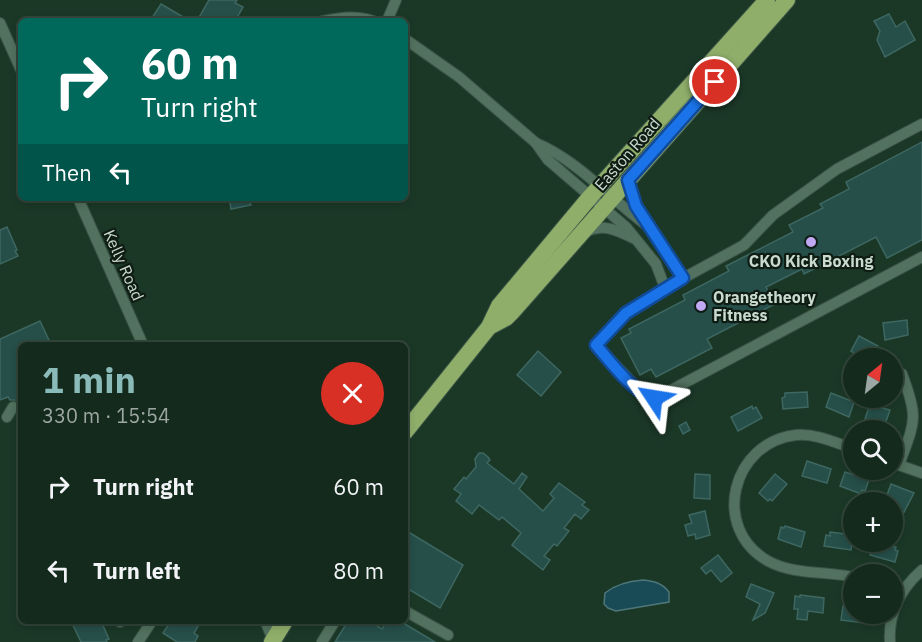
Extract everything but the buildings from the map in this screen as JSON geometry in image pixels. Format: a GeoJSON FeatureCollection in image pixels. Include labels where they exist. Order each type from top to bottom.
{"type":"FeatureCollection","features":[{"type":"Feature","properties":{"kind":"highway","name":"Easton Road"},"geometry":{"type":"LineString","coordinates":[[408,428],[489,327],[499,306],[601,197],[767,0]]}},
{"type":"Feature","properties":{"kind":"highway","name":"Easton Road"},"geometry":{"type":"LineString","coordinates":[[489,327],[506,318],[580,234],[601,197],[628,180],[787,0]]}},
{"type":"Feature","properties":{"kind":"highway"},"geometry":{"type":"LineString","coordinates":[[273,642],[283,624]]}},
{"type":"Feature","properties":{"kind":"street"},"geometry":{"type":"LineString","coordinates":[[388,18],[396,0]]}},
{"type":"Feature","properties":{"kind":"street"},"geometry":{"type":"LineString","coordinates":[[340,18],[364,18]]}},
{"type":"Feature","properties":{"kind":"street"},"geometry":{"type":"LineString","coordinates":[[0,23],[18,63]]}},
{"type":"Feature","properties":{"kind":"street"},"geometry":{"type":"LineString","coordinates":[[408,41],[459,77],[536,143],[553,150],[601,197],[626,227],[656,264],[665,288]]}},
{"type":"Feature","properties":{"kind":"street"},"geometry":{"type":"LineString","coordinates":[[922,124],[837,169],[773,215],[744,245],[665,288],[626,313],[596,345],[635,387],[643,394],[654,398],[721,365],[922,257]]}},
{"type":"Feature","properties":{"kind":"street"},"geometry":{"type":"LineString","coordinates":[[628,180],[636,206],[683,278]]}},
{"type":"Feature","properties":{"kind":"street"},"geometry":{"type":"LineString","coordinates":[[601,197],[649,227]]}},
{"type":"Feature","properties":{"kind":"street","name":"Kelly Road"},"geometry":{"type":"LineString","coordinates":[[79,201],[142,342]]}},
{"type":"Feature","properties":{"kind":"street"},"geometry":{"type":"LineString","coordinates":[[580,234],[603,227],[611,228],[635,239]]}},
{"type":"Feature","properties":{"kind":"street"},"geometry":{"type":"LineString","coordinates":[[903,377],[912,400],[914,418],[903,446]]}},
{"type":"Feature","properties":{"kind":"street"},"geometry":{"type":"LineString","coordinates":[[7,417],[13,407]]}},
{"type":"Feature","properties":{"kind":"street"},"geometry":{"type":"LineString","coordinates":[[843,446],[805,435],[783,438],[768,444],[744,467],[736,487],[734,505],[739,528],[746,540],[757,553],[770,562],[787,568],[843,576]]}},
{"type":"Feature","properties":{"kind":"street"},"geometry":{"type":"LineString","coordinates":[[903,466],[922,473]]}},
{"type":"Feature","properties":{"kind":"street"},"geometry":{"type":"LineString","coordinates":[[903,588],[922,570]]}},
{"type":"Feature","properties":{"kind":"street"},"geometry":{"type":"LineString","coordinates":[[408,613],[448,635]]}},
{"type":"Feature","properties":{"kind":"street"},"geometry":{"type":"LineString","coordinates":[[138,642],[150,624]]}},
{"type":"Feature","properties":{"kind":"street"},"geometry":{"type":"LineString","coordinates":[[266,624],[273,642]]}},
{"type":"Feature","properties":{"kind":"street"},"geometry":{"type":"LineString","coordinates":[[322,642],[334,624]]}},
{"type":"Feature","properties":{"kind":"street"},"geometry":{"type":"LineString","coordinates":[[890,624],[890,642]]}},
{"type":"Feature","properties":{"kind":"water"},"geometry":{"type":"Polygon","coordinates":[[[643,580],[664,586],[669,592],[669,602],[616,611],[604,604],[605,593],[609,590],[623,583],[643,580]]]}},
{"type":"Feature","properties":{"kind":"tunnel"},"geometry":{"type":"LineString","coordinates":[[13,407],[18,404]]}},
{"type":"Feature","properties":{"kind":"place","name":"CKO Kick Boxing"},"geometry":{"type":"Point","coordinates":[811,242]}},
{"type":"Feature","properties":{"kind":"place","name":"Orangetheory Fitness"},"geometry":{"type":"Point","coordinates":[701,306]}},
{"type":"Feature","properties":{"kind":"route"},"geometry":{"type":"LineString","coordinates":[[654,398],[648,397],[635,387],[596,345],[626,313],[683,278],[636,206],[628,180],[715,82]]}}]}
